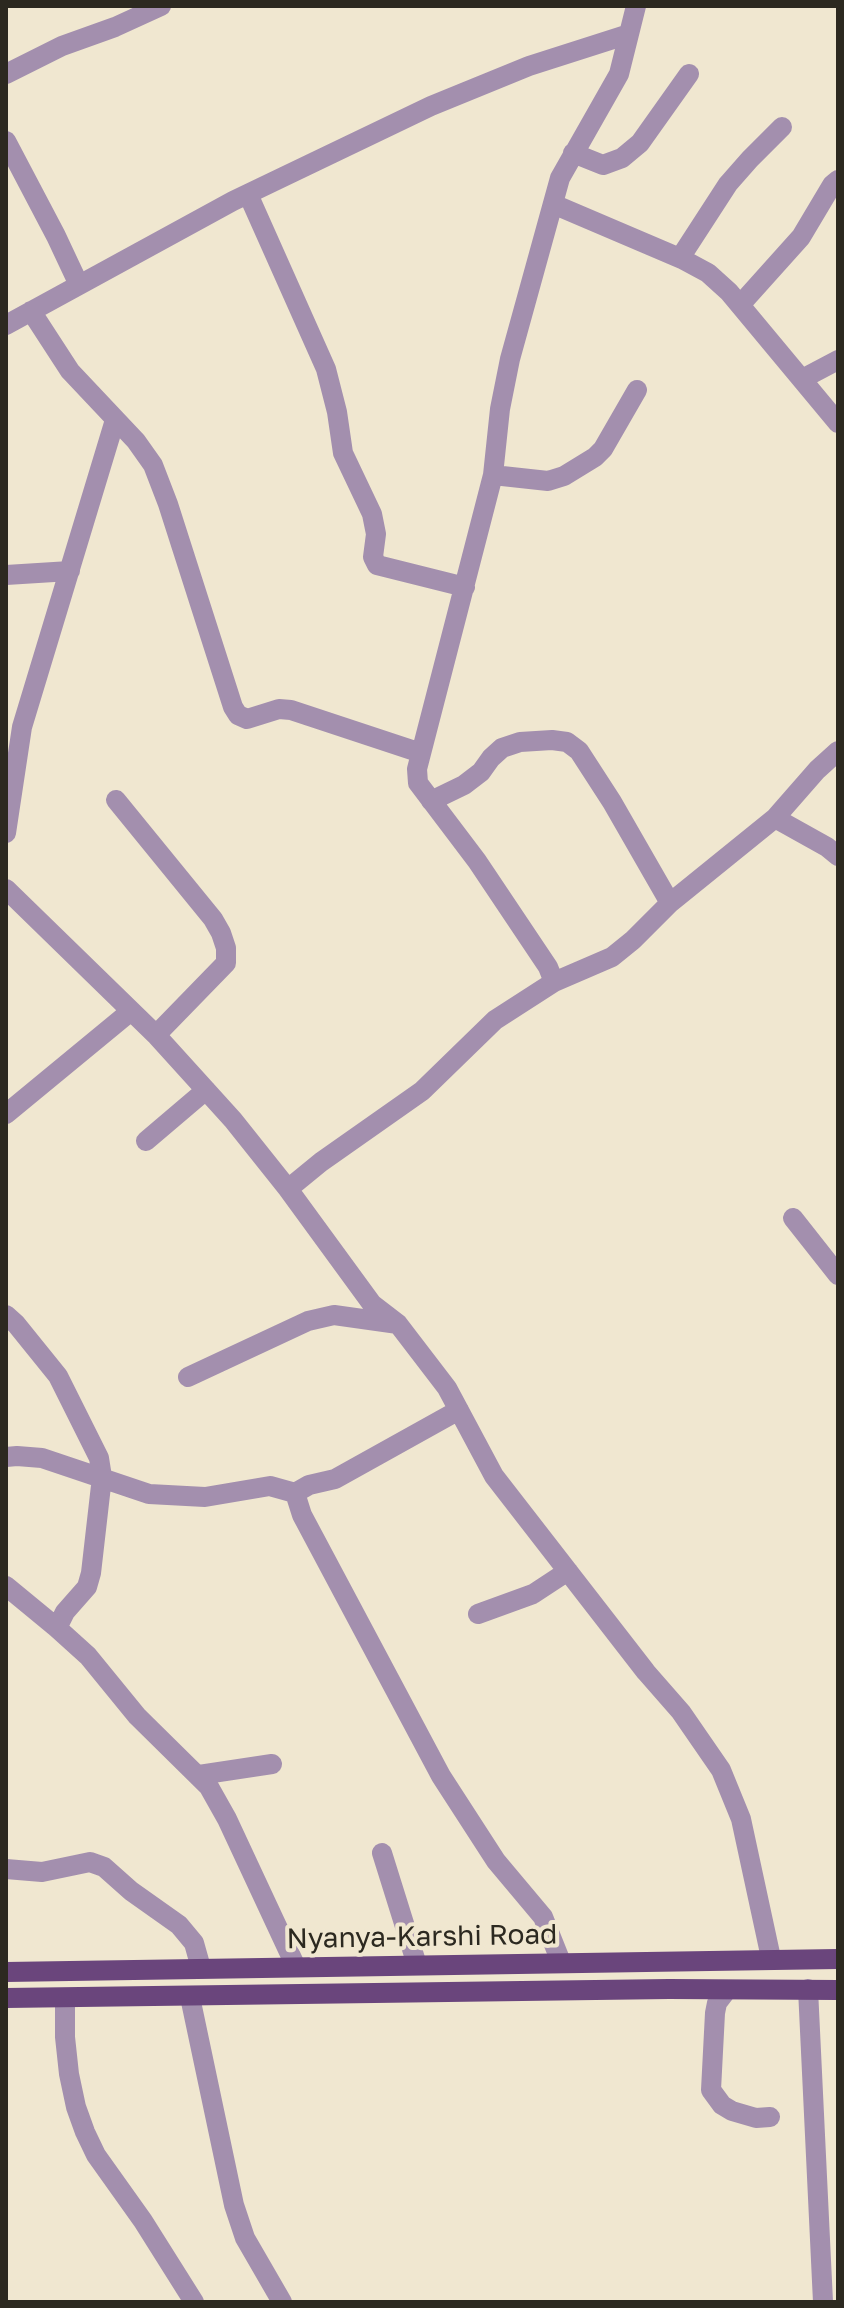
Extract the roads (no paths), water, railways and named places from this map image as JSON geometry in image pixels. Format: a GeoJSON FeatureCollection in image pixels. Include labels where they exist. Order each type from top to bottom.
{"type":"FeatureCollection","features":[{"type":"Feature","properties":{"kind":"main road","name":"Nyanya-Karshi Road"},"geometry":{"type":"LineString","coordinates":[[6,1972],[838,1959]]}},
{"type":"Feature","properties":{"kind":"main road","name":"Nyanya-Karshi Road"},"geometry":{"type":"LineString","coordinates":[[6,1998],[838,1990]]}},
{"type":"Feature","properties":{"kind":"street"},"geometry":{"type":"LineString","coordinates":[[6,74],[62,46],[161,6]]}},
{"type":"Feature","properties":{"kind":"street"},"geometry":{"type":"LineString","coordinates":[[554,982],[548,967],[477,861],[418,783],[417,769],[493,475],[500,409],[510,359],[560,178],[619,74],[636,6]]}},
{"type":"Feature","properties":{"kind":"street"},"geometry":{"type":"LineString","coordinates":[[6,325],[248,194],[431,106],[529,66],[629,34]]}},
{"type":"Feature","properties":{"kind":"street"},"geometry":{"type":"LineString","coordinates":[[573,153],[603,165],[622,158],[640,143],[689,74]]}},
{"type":"Feature","properties":{"kind":"street"},"geometry":{"type":"LineString","coordinates":[[680,258],[728,184],[782,127]]}},
{"type":"Feature","properties":{"kind":"street"},"geometry":{"type":"LineString","coordinates":[[6,141],[79,285]]}},
{"type":"Feature","properties":{"kind":"street"},"geometry":{"type":"LineString","coordinates":[[740,305],[801,237],[838,180]]}},
{"type":"Feature","properties":{"kind":"street"},"geometry":{"type":"LineString","coordinates":[[248,194],[326,369],[343,453],[372,514],[376,534],[373,557],[377,565],[465,587]]}},
{"type":"Feature","properties":{"kind":"street"},"geometry":{"type":"LineString","coordinates":[[553,204],[708,273],[729,292],[838,423]]}},
{"type":"Feature","properties":{"kind":"street"},"geometry":{"type":"LineString","coordinates":[[31,311],[70,371],[136,441],[153,465],[238,715],[247,719],[279,709],[291,710],[421,753]]}},
{"type":"Feature","properties":{"kind":"street"},"geometry":{"type":"LineString","coordinates":[[802,379],[838,360]]}},
{"type":"Feature","properties":{"kind":"street"},"geometry":{"type":"LineString","coordinates":[[493,475],[548,481],[564,476],[603,449],[637,390]]}},
{"type":"Feature","properties":{"kind":"street"},"geometry":{"type":"LineString","coordinates":[[6,833],[22,727],[115,420]]}},
{"type":"Feature","properties":{"kind":"street"},"geometry":{"type":"LineString","coordinates":[[6,575],[70,571]]}},
{"type":"Feature","properties":{"kind":"street"},"geometry":{"type":"LineString","coordinates":[[431,801],[464,785],[481,772],[502,748],[520,742],[567,742],[579,751],[604,789],[670,903]]}},
{"type":"Feature","properties":{"kind":"street"},"geometry":{"type":"LineString","coordinates":[[288,1189],[422,1091],[495,1020],[554,982],[612,957],[670,903],[775,818],[838,751]]}},
{"type":"Feature","properties":{"kind":"street"},"geometry":{"type":"LineString","coordinates":[[116,800],[213,919],[226,948],[226,963],[156,1035]]}},
{"type":"Feature","properties":{"kind":"street"},"geometry":{"type":"LineString","coordinates":[[775,818],[838,856]]}},
{"type":"Feature","properties":{"kind":"street"},"geometry":{"type":"LineString","coordinates":[[6,889],[156,1035],[233,1120],[372,1304],[398,1324],[447,1388],[494,1476],[646,1672],[681,1712],[721,1770],[741,1819],[771,1958]]}},
{"type":"Feature","properties":{"kind":"street"},"geometry":{"type":"LineString","coordinates":[[6,1114],[131,1011]]}},
{"type":"Feature","properties":{"kind":"street"},"geometry":{"type":"LineString","coordinates":[[146,1141],[206,1090]]}},
{"type":"Feature","properties":{"kind":"street"},"geometry":{"type":"LineString","coordinates":[[793,1218],[838,1275]]}},
{"type":"Feature","properties":{"kind":"street"},"geometry":{"type":"LineString","coordinates":[[6,1315],[58,1376],[99,1458],[102,1477],[95,1551],[87,1587],[65,1612],[57,1628]]}},
{"type":"Feature","properties":{"kind":"street"},"geometry":{"type":"LineString","coordinates":[[188,1377],[308,1321],[334,1315],[398,1324]]}},
{"type":"Feature","properties":{"kind":"street"},"geometry":{"type":"LineString","coordinates":[[6,1457],[42,1458],[149,1494],[205,1497],[270,1486],[295,1493],[309,1485],[335,1479],[459,1410]]}},
{"type":"Feature","properties":{"kind":"street"},"geometry":{"type":"LineString","coordinates":[[295,1493],[302,1515],[441,1776],[496,1861],[543,1917],[561,1962]]}},
{"type":"Feature","properties":{"kind":"street"},"geometry":{"type":"LineString","coordinates":[[478,1614],[533,1594],[568,1571]]}},
{"type":"Feature","properties":{"kind":"street"},"geometry":{"type":"LineString","coordinates":[[6,1586],[88,1656],[137,1716],[209,1787],[296,1967]]}},
{"type":"Feature","properties":{"kind":"street"},"geometry":{"type":"LineString","coordinates":[[199,1775],[272,1764]]}},
{"type":"Feature","properties":{"kind":"street"},"geometry":{"type":"LineString","coordinates":[[382,1853],[417,1965]]}},
{"type":"Feature","properties":{"kind":"street"},"geometry":{"type":"LineString","coordinates":[[6,1869],[42,1872],[90,1862],[104,1867],[131,1891],[179,1925],[194,1943],[201,1968]]}},
{"type":"Feature","properties":{"kind":"street"},"geometry":{"type":"LineString","coordinates":[[808,1989],[830,2263],[823,2302]]}},
{"type":"Feature","properties":{"kind":"street"},"geometry":{"type":"LineString","coordinates":[[727,1990],[717,2003],[715,2013],[711,2090],[722,2105],[732,2111],[756,2118],[770,2117]]}},
{"type":"Feature","properties":{"kind":"street"},"geometry":{"type":"LineString","coordinates":[[190,1997],[234,2205],[245,2238],[282,2302]]}},
{"type":"Feature","properties":{"kind":"street"},"geometry":{"type":"LineString","coordinates":[[65,1998],[69,2074],[85,2132],[96,2155],[143,2221],[194,2302]]}}]}
